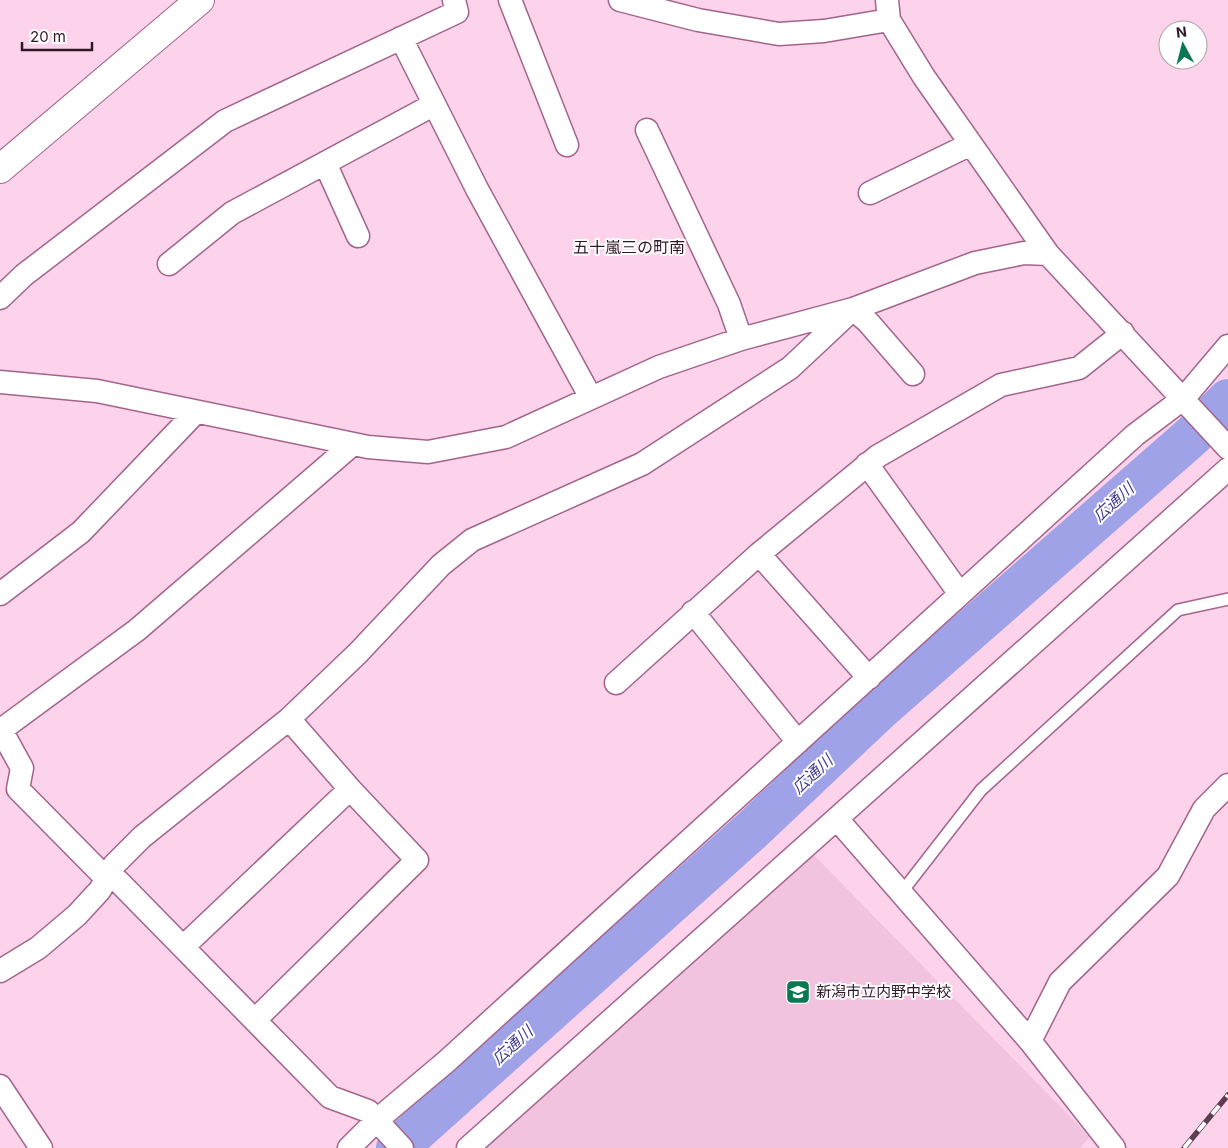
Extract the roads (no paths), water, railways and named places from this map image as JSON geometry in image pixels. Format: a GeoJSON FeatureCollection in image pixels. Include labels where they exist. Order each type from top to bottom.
{"type":"FeatureCollection","features":[{"type":"Feature","properties":{"kind":"street"},"geometry":{"type":"LineString","coordinates":[[0,169],[200,0]]}},
{"type":"Feature","properties":{"kind":"street"},"geometry":{"type":"LineString","coordinates":[[0,298],[24,275],[225,121],[456,12],[454,0]]}},
{"type":"Feature","properties":{"kind":"street"},"geometry":{"type":"LineString","coordinates":[[510,0],[567,145]]}},
{"type":"Feature","properties":{"kind":"street"},"geometry":{"type":"LineString","coordinates":[[620,0],[698,20],[778,34],[824,31],[888,10],[924,77],[1048,254],[1228,448]]}},
{"type":"Feature","properties":{"kind":"street"},"geometry":{"type":"LineString","coordinates":[[401,38],[433,105],[591,398]]}},
{"type":"Feature","properties":{"kind":"street"},"geometry":{"type":"LineString","coordinates":[[169,264],[232,213],[433,105]]}},
{"type":"Feature","properties":{"kind":"street"},"geometry":{"type":"LineString","coordinates":[[647,130],[729,304],[741,339]]}},
{"type":"Feature","properties":{"kind":"street"},"geometry":{"type":"LineString","coordinates":[[870,193],[971,144]]}},
{"type":"Feature","properties":{"kind":"street"},"geometry":{"type":"LineString","coordinates":[[324,163],[358,236]]}},
{"type":"Feature","properties":{"kind":"street"},"geometry":{"type":"LineString","coordinates":[[0,382],[97,391],[353,444],[428,452],[506,437],[659,367],[741,339],[853,309],[975,262],[1024,252],[1048,254]]}},
{"type":"Feature","properties":{"kind":"street"},"geometry":{"type":"LineString","coordinates":[[853,309],[868,322],[913,374]]}},
{"type":"Feature","properties":{"kind":"street"},"geometry":{"type":"LineString","coordinates":[[0,971],[38,948],[77,915],[100,890],[114,865],[142,837],[288,719],[358,653],[441,565],[472,540],[642,464],[790,368],[853,309]]}},
{"type":"Feature","properties":{"kind":"street"},"geometry":{"type":"LineString","coordinates":[[616,683],[759,554],[878,456],[1001,384],[1079,368],[1123,333]]}},
{"type":"Feature","properties":{"kind":"street"},"geometry":{"type":"LineString","coordinates":[[349,1148],[379,1123],[1136,435],[1187,402],[1228,346]]}},
{"type":"Feature","properties":{"kind":"street"},"geometry":{"type":"LineString","coordinates":[[0,594],[81,532],[196,412]]}},
{"type":"Feature","properties":{"kind":"street"},"geometry":{"type":"LineString","coordinates":[[353,444],[137,630],[1,729],[22,768],[18,789],[93,865],[108,877],[118,881],[330,1097],[368,1111],[402,1148]]}},
{"type":"Feature","properties":{"kind":"street"},"geometry":{"type":"LineString","coordinates":[[868,464],[960,594]]}},
{"type":"Feature","properties":{"kind":"street"},"geometry":{"type":"LineString","coordinates":[[468,1148],[1228,469]]}},
{"type":"Feature","properties":{"kind":"street"},"geometry":{"type":"LineString","coordinates":[[759,554],[869,678]]}},
{"type":"Feature","properties":{"kind":"street"},"geometry":{"type":"LineString","coordinates":[[693,612],[798,742]]}},
{"type":"Feature","properties":{"kind":"street"},"geometry":{"type":"LineString","coordinates":[[255,1020],[417,860],[350,789],[288,719]]}},
{"type":"Feature","properties":{"kind":"street"},"geometry":{"type":"LineString","coordinates":[[1030,1041],[1060,982],[1168,876],[1204,809],[1228,785]]}},
{"type":"Feature","properties":{"kind":"street"},"geometry":{"type":"LineString","coordinates":[[183,947],[350,789]]}},
{"type":"Feature","properties":{"kind":"street"},"geometry":{"type":"LineString","coordinates":[[837,819],[1030,1041],[1114,1148]]}},
{"type":"Feature","properties":{"kind":"street"},"geometry":{"type":"LineString","coordinates":[[0,1086],[41,1148]]}},
{"type":"Feature","properties":{"kind":"lane"},"geometry":{"type":"LineString","coordinates":[[902,893],[981,790],[1171,616],[1178,610],[1228,599]]}},
{"type":"Feature","properties":{"kind":"waterway","name":"広通川"},"geometry":{"type":"LineString","coordinates":[[397,1148],[751,831],[879,710],[1192,436],[1228,400]]}},
{"type":"Feature","properties":{"kind":"railway"},"geometry":{"type":"LineString","coordinates":[[1184,1148],[1228,1095]]}},
{"type":"Feature","properties":{"kind":"place","name":"新潟市立内野中学校"},"geometry":{"type":"Point","coordinates":[798,992]}},
{"type":"Feature","properties":{"kind":"district","name":"五十嵐三の町南"},"geometry":{"type":"Point","coordinates":[629,247]}}]}
